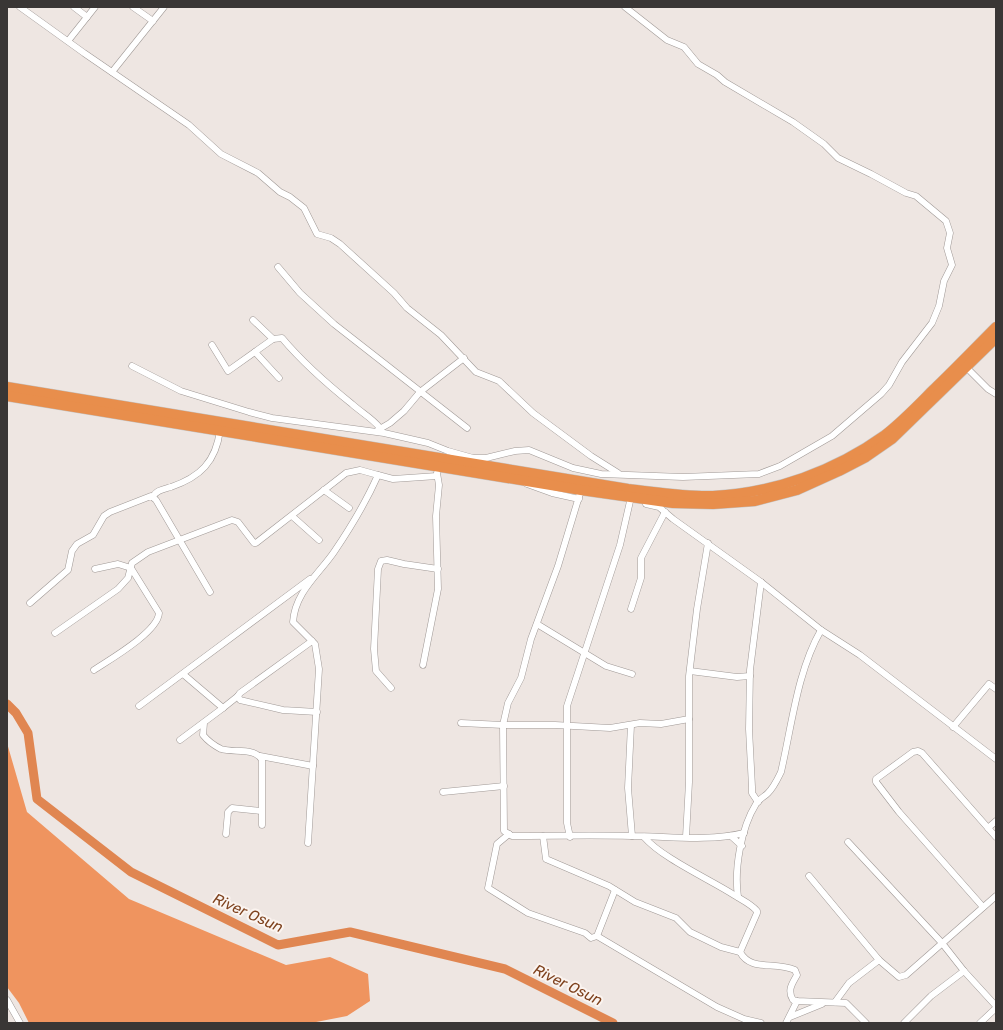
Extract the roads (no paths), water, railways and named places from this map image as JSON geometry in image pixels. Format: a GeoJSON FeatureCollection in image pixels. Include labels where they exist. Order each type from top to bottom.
{"type":"FeatureCollection","features":[{"type":"Feature","properties":{"kind":"highway"},"geometry":{"type":"LineString","coordinates":[[7,387],[628,489],[712,496],[753,492],[794,481],[828,467],[873,443],[914,409],[996,327]]}},
{"type":"Feature","properties":{"kind":"highway"},"geometry":{"type":"LineString","coordinates":[[7,396],[220,430],[438,457],[580,494],[673,503],[713,504],[755,501],[797,490],[866,457],[892,439],[967,368],[996,338]]}},
{"type":"Feature","properties":{"kind":"street"},"geometry":{"type":"LineString","coordinates":[[20,7],[189,125],[221,154],[258,173],[280,192],[300,204],[317,234],[331,238],[340,244],[394,293],[407,308],[441,336],[476,372],[499,382],[533,413],[591,456],[618,473]]}},
{"type":"Feature","properties":{"kind":"street"},"geometry":{"type":"LineString","coordinates":[[74,7],[87,17]]}},
{"type":"Feature","properties":{"kind":"street"},"geometry":{"type":"LineString","coordinates":[[68,41],[95,7]]}},
{"type":"Feature","properties":{"kind":"street"},"geometry":{"type":"LineString","coordinates":[[133,7],[153,21]]}},
{"type":"Feature","properties":{"kind":"street"},"geometry":{"type":"LineString","coordinates":[[112,72],[164,7]]}},
{"type":"Feature","properties":{"kind":"street"},"geometry":{"type":"LineString","coordinates":[[438,457],[486,458],[515,451],[529,450],[573,468],[601,474],[618,473],[683,477],[759,474],[780,466],[820,444],[858,415],[889,385],[902,362],[932,323],[939,306],[944,281],[952,265],[947,248],[950,233],[946,221],[916,196],[906,193],[872,174],[838,158],[824,144],[793,122],[725,82],[698,64],[684,48],[667,40],[624,7]]}},
{"type":"Feature","properties":{"kind":"street"},"geometry":{"type":"LineString","coordinates":[[278,267],[300,293],[334,324],[467,428]]}},
{"type":"Feature","properties":{"kind":"street"},"geometry":{"type":"LineString","coordinates":[[252,320],[273,339]]}},
{"type":"Feature","properties":{"kind":"street"},"geometry":{"type":"LineString","coordinates":[[212,345],[228,371],[273,339],[282,338],[292,351],[315,374],[353,406],[371,417],[378,430]]}},
{"type":"Feature","properties":{"kind":"street"},"geometry":{"type":"LineString","coordinates":[[256,352],[279,378]]}},
{"type":"Feature","properties":{"kind":"street"},"geometry":{"type":"LineString","coordinates":[[378,430],[390,423],[404,411],[420,392],[464,358]]}},
{"type":"Feature","properties":{"kind":"street"},"geometry":{"type":"LineString","coordinates":[[132,366],[181,391],[229,407],[272,418],[378,430],[428,443],[438,457],[437,476],[439,485],[436,516],[438,589],[423,665]]}},
{"type":"Feature","properties":{"kind":"street"},"geometry":{"type":"LineString","coordinates":[[967,368],[988,389],[996,394]]}},
{"type":"Feature","properties":{"kind":"street"},"geometry":{"type":"LineString","coordinates":[[30,603],[68,570],[72,551],[77,544],[92,535],[104,516],[117,509],[151,496],[153,497],[159,491],[192,478],[206,467],[216,449],[220,430]]}},
{"type":"Feature","properties":{"kind":"street"},"geometry":{"type":"LineString","coordinates":[[55,633],[118,589],[128,578],[135,561],[148,552],[178,539],[232,520],[238,522],[254,543],[256,543],[346,473],[352,471],[366,470],[393,479],[437,476]]}},
{"type":"Feature","properties":{"kind":"street"},"geometry":{"type":"LineString","coordinates":[[140,706],[312,576],[333,553],[352,525],[366,503],[378,475]]}},
{"type":"Feature","properties":{"kind":"street"},"geometry":{"type":"LineString","coordinates":[[324,490],[348,508]]}},
{"type":"Feature","properties":{"kind":"street"},"geometry":{"type":"LineString","coordinates":[[580,494],[563,552],[531,639],[521,678],[508,703],[503,725],[504,830],[512,836],[570,837],[731,836],[744,833]]}},
{"type":"Feature","properties":{"kind":"street"},"geometry":{"type":"LineString","coordinates":[[153,497],[210,592]]}},
{"type":"Feature","properties":{"kind":"street"},"geometry":{"type":"LineString","coordinates":[[570,837],[567,823],[567,706],[618,551],[631,499],[659,507],[761,582],[821,630],[860,655],[996,758]]}},
{"type":"Feature","properties":{"kind":"street"},"geometry":{"type":"LineString","coordinates":[[631,609],[641,578],[641,558],[665,512]]}},
{"type":"Feature","properties":{"kind":"street"},"geometry":{"type":"LineString","coordinates":[[292,516],[319,540]]}},
{"type":"Feature","properties":{"kind":"street"},"geometry":{"type":"LineString","coordinates":[[686,837],[689,782],[688,719],[690,671],[697,609],[708,543]]}},
{"type":"Feature","properties":{"kind":"street"},"geometry":{"type":"LineString","coordinates":[[391,688],[376,672],[374,649],[378,569],[381,561],[387,560],[438,569]]}},
{"type":"Feature","properties":{"kind":"street"},"geometry":{"type":"LineString","coordinates":[[94,670],[137,640],[159,618],[157,608],[131,568],[118,564],[95,569]]}},
{"type":"Feature","properties":{"kind":"street"},"geometry":{"type":"LineString","coordinates":[[308,843],[320,669],[316,648],[312,641],[293,622],[301,595],[312,576]]}},
{"type":"Feature","properties":{"kind":"street"},"geometry":{"type":"LineString","coordinates":[[758,802],[752,793],[749,729],[750,676],[761,582]]}},
{"type":"Feature","properties":{"kind":"street"},"geometry":{"type":"LineString","coordinates":[[296,589],[301,595]]}},
{"type":"Feature","properties":{"kind":"street"},"geometry":{"type":"LineString","coordinates":[[537,624],[606,666],[632,674]]}},
{"type":"Feature","properties":{"kind":"street"},"geometry":{"type":"LineString","coordinates":[[738,897],[736,884],[744,833],[748,820],[758,802],[776,784],[781,772],[803,674],[814,642],[821,630]]}},
{"type":"Feature","properties":{"kind":"street"},"geometry":{"type":"LineString","coordinates":[[180,740],[204,723],[240,693],[312,641]]}},
{"type":"Feature","properties":{"kind":"street"},"geometry":{"type":"LineString","coordinates":[[690,671],[750,676]]}},
{"type":"Feature","properties":{"kind":"street"},"geometry":{"type":"LineString","coordinates":[[183,674],[223,708]]}},
{"type":"Feature","properties":{"kind":"street"},"geometry":{"type":"LineString","coordinates":[[954,727],[989,684],[996,689]]}},
{"type":"Feature","properties":{"kind":"street"},"geometry":{"type":"LineString","coordinates":[[238,696],[240,700],[283,710],[317,712]]}},
{"type":"Feature","properties":{"kind":"street"},"geometry":{"type":"LineString","coordinates":[[461,723],[610,728],[677,722],[688,719]]}},
{"type":"Feature","properties":{"kind":"street"},"geometry":{"type":"LineString","coordinates":[[204,723],[203,735],[220,748],[238,752],[249,752],[260,756],[313,766]]}},
{"type":"Feature","properties":{"kind":"street"},"geometry":{"type":"LineString","coordinates":[[631,725],[628,788],[632,836]]}},
{"type":"Feature","properties":{"kind":"street"},"geometry":{"type":"LineString","coordinates":[[983,907],[900,812],[876,782],[876,779],[913,752],[918,751],[922,753],[996,837]]}},
{"type":"Feature","properties":{"kind":"street"},"geometry":{"type":"LineString","coordinates":[[260,756],[262,760],[262,825]]}},
{"type":"Feature","properties":{"kind":"street"},"geometry":{"type":"LineString","coordinates":[[443,792],[504,786]]}},
{"type":"Feature","properties":{"kind":"street"},"geometry":{"type":"LineString","coordinates":[[226,834],[228,812],[232,808],[261,811]]}},
{"type":"Feature","properties":{"kind":"street"},"geometry":{"type":"LineString","coordinates":[[988,828],[996,821]]}},
{"type":"Feature","properties":{"kind":"street"},"geometry":{"type":"LineString","coordinates":[[509,834],[498,844],[488,888],[528,913],[585,933],[591,938],[597,936]]}},
{"type":"Feature","properties":{"kind":"street"},"geometry":{"type":"LineString","coordinates":[[543,836],[546,860],[581,873],[635,902],[676,918],[690,932],[721,947],[740,952],[746,961],[753,964],[785,966],[795,970],[797,975],[792,982],[790,991],[793,1000],[848,1004],[866,1023]]}},
{"type":"Feature","properties":{"kind":"street"},"geometry":{"type":"LineString","coordinates":[[731,836],[742,846]]}},
{"type":"Feature","properties":{"kind":"street"},"geometry":{"type":"LineString","coordinates":[[644,837],[674,860],[738,897],[755,909],[758,913],[740,952]]}},
{"type":"Feature","properties":{"kind":"street"},"geometry":{"type":"LineString","coordinates":[[848,842],[942,943],[964,971],[996,1007],[980,1023]]}},
{"type":"Feature","properties":{"kind":"street"},"geometry":{"type":"LineString","coordinates":[[809,876],[879,960],[891,972],[899,977],[902,977],[996,896]]}},
{"type":"Feature","properties":{"kind":"street"},"geometry":{"type":"LineString","coordinates":[[597,936],[615,890]]}},
{"type":"Feature","properties":{"kind":"street"},"geometry":{"type":"LineString","coordinates":[[597,936],[656,973],[717,1007],[744,1019],[761,1023]]}},
{"type":"Feature","properties":{"kind":"street"},"geometry":{"type":"LineString","coordinates":[[835,1002],[849,984],[879,960]]}},
{"type":"Feature","properties":{"kind":"street"},"geometry":{"type":"LineString","coordinates":[[904,1023],[931,996],[964,971]]}},
{"type":"Feature","properties":{"kind":"street"},"geometry":{"type":"LineString","coordinates":[[7,1000],[20,1023]]}},
{"type":"Feature","properties":{"kind":"street"},"geometry":{"type":"LineString","coordinates":[[786,1023],[797,1001]]}},
{"type":"Feature","properties":{"kind":"street"},"geometry":{"type":"LineString","coordinates":[[790,1017],[823,1003]]}},
{"type":"Feature","properties":{"kind":"street"},"geometry":{"type":"LineString","coordinates":[[794,1009],[807,1010]]}},
{"type":"Feature","properties":{"kind":"waterway","name":"River Osun"},"geometry":{"type":"LineString","coordinates":[[7,704],[16,713],[28,733],[37,799],[131,872],[278,945],[350,932],[505,969],[613,1023]]}}]}
